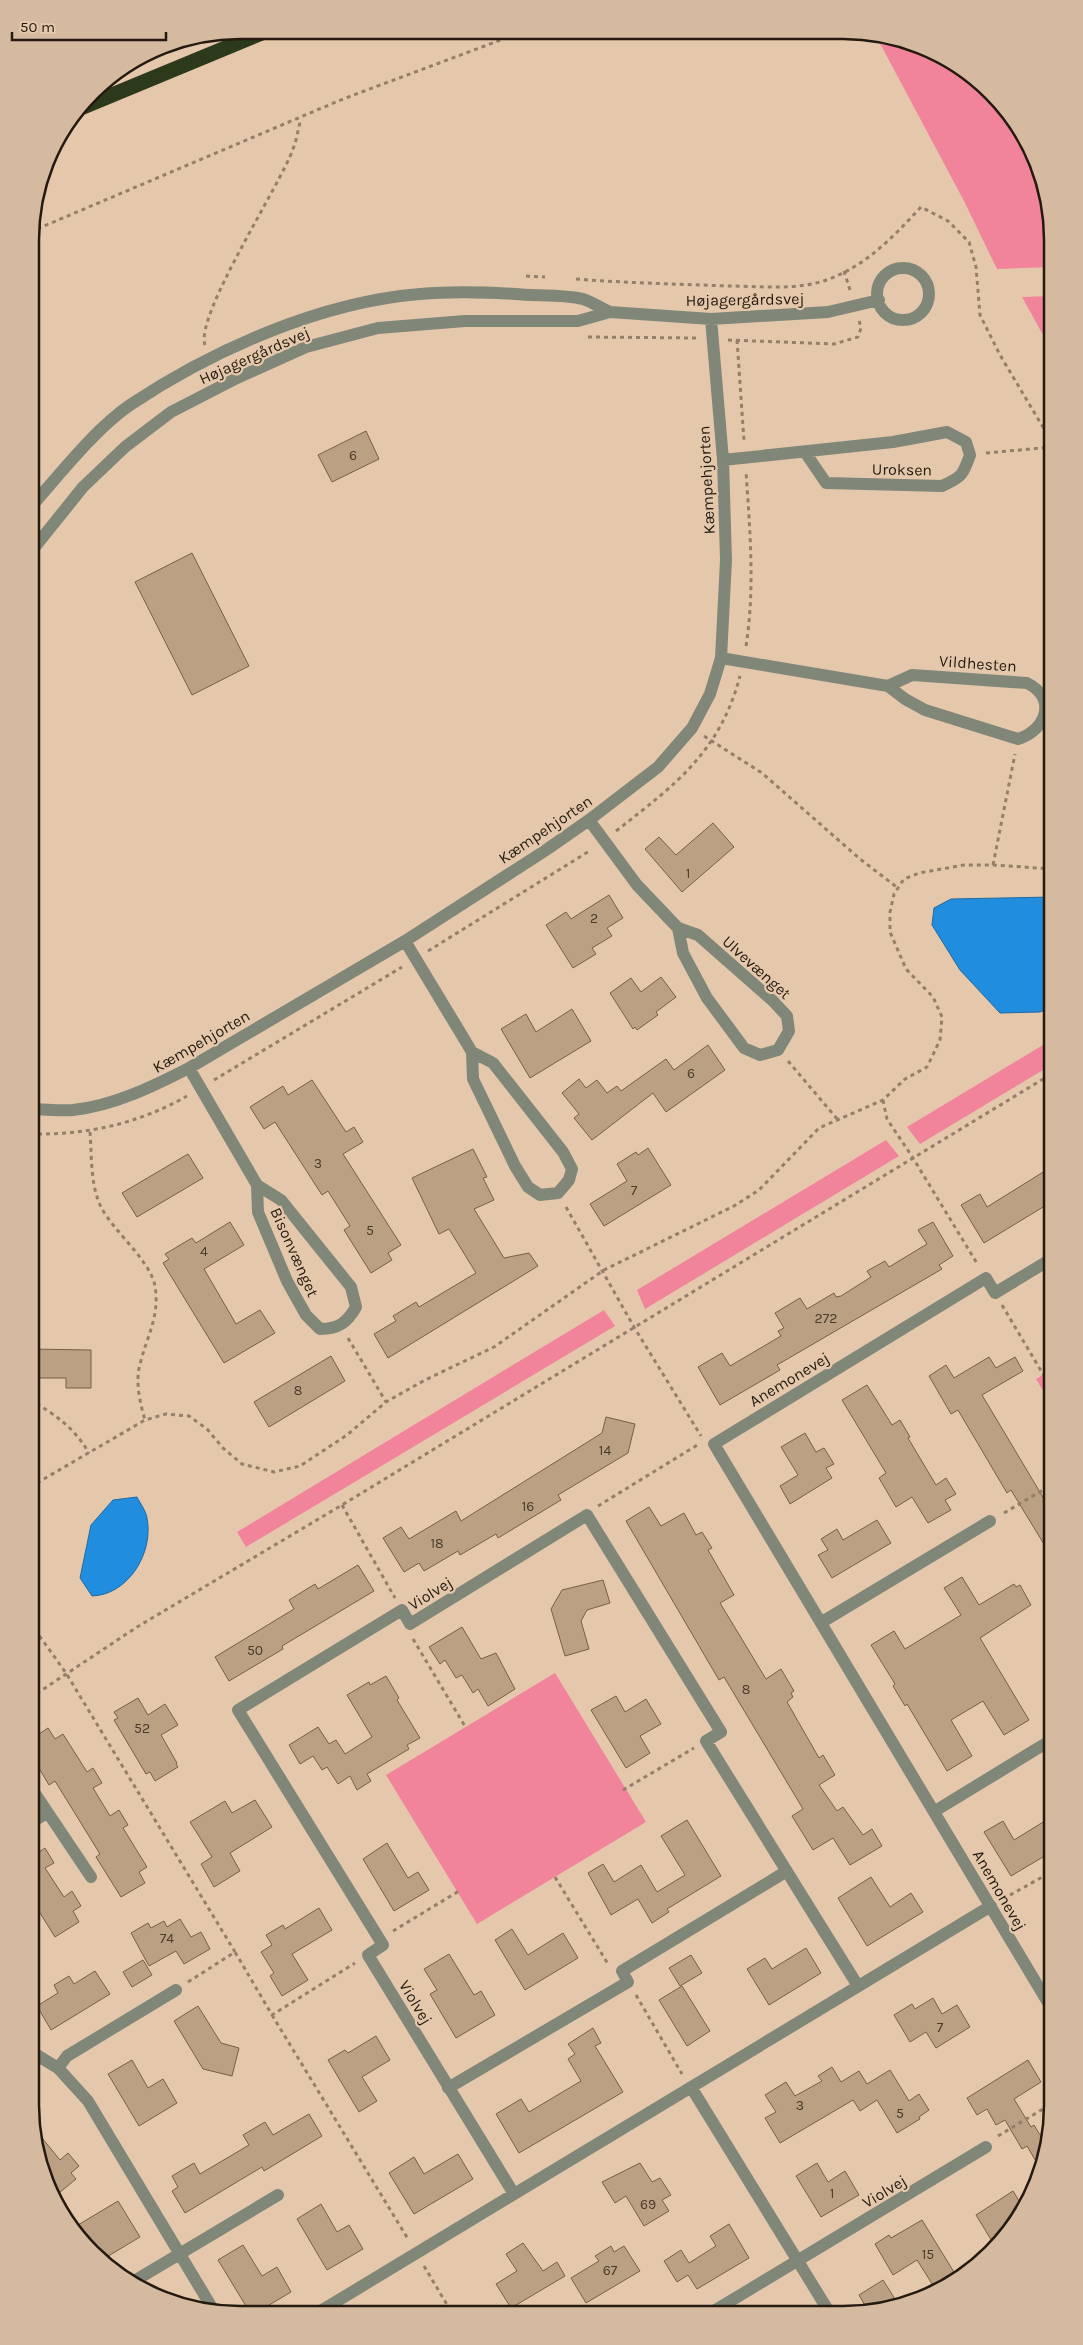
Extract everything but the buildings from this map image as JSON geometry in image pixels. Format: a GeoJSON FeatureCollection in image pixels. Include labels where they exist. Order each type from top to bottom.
{"type":"FeatureCollection","features":[{"type":"Feature","properties":{"kind":"highway"},"geometry":{"type":"LineString","coordinates":[[93,103],[247,39]]}},
{"type":"Feature","properties":{"kind":"street"},"geometry":{"type":"LineString","coordinates":[[905,268],[921,275],[929,291],[925,308],[918,315],[910,319],[893,317],[885,312],[878,300],[878,288],[882,279],[896,269],[905,268]]}},
{"type":"Feature","properties":{"kind":"street","name":"Højagergårdsvej"},"geometry":{"type":"LineString","coordinates":[[39,498],[98,434],[129,406],[190,370],[251,340],[306,318],[364,303],[420,294],[477,292],[582,299],[610,312]]}},
{"type":"Feature","properties":{"kind":"street","name":"Højagergårdsvej"},"geometry":{"type":"LineString","coordinates":[[39,542],[84,487],[125,447],[171,412],[237,378],[306,347],[378,328],[465,320],[578,321],[610,312],[711,319],[828,312],[856,307],[878,300]]}},
{"type":"Feature","properties":{"kind":"street","name":"Kæmpehjorten"},"geometry":{"type":"LineString","coordinates":[[39,1109],[74,1110],[122,1098],[154,1087],[189,1068],[404,941],[590,820],[658,767],[692,728],[710,694],[721,658],[726,560],[723,460],[711,319]]}},
{"type":"Feature","properties":{"kind":"street","name":"Uroksen"},"geometry":{"type":"LineString","coordinates":[[723,460],[892,442],[947,432],[966,442],[970,455],[964,474],[959,479],[942,486],[826,483],[806,452]]}},
{"type":"Feature","properties":{"kind":"street"},"geometry":{"type":"LineString","coordinates":[[721,658],[888,686],[904,699],[925,710],[1018,739]]}},
{"type":"Feature","properties":{"kind":"street","name":"Vildhesten"},"geometry":{"type":"LineString","coordinates":[[888,686],[912,675],[1027,683],[1039,689],[1044,699]]}},
{"type":"Feature","properties":{"kind":"street","name":"Vildhesten"},"geometry":{"type":"LineString","coordinates":[[1018,739],[1030,735],[1040,726],[1044,715]]}},
{"type":"Feature","properties":{"kind":"street","name":"Ulvevænget"},"geometry":{"type":"LineString","coordinates":[[590,820],[638,886],[678,928],[698,935],[773,1001],[787,1016],[789,1031],[778,1050]]}},
{"type":"Feature","properties":{"kind":"street"},"geometry":{"type":"LineString","coordinates":[[678,928],[684,953],[707,998],[744,1048],[760,1055],[778,1050]]}},
{"type":"Feature","properties":{"kind":"street"},"geometry":{"type":"LineString","coordinates":[[404,941],[472,1052],[473,1079],[515,1166],[528,1187],[540,1195],[558,1193],[569,1180],[572,1169],[563,1152],[492,1063],[472,1052]]}},
{"type":"Feature","properties":{"kind":"street","name":"Bisonvænget"},"geometry":{"type":"LineString","coordinates":[[189,1068],[257,1185],[258,1212],[287,1281],[306,1315],[320,1329],[334,1329],[348,1321],[356,1308],[351,1286],[281,1200],[257,1185]]}},
{"type":"Feature","properties":{"kind":"street"},"geometry":{"type":"LineString","coordinates":[[986,1278],[995,1293],[1044,1263]]}},
{"type":"Feature","properties":{"kind":"street","name":"Anemonevej"},"geometry":{"type":"LineString","coordinates":[[986,1278],[714,1444],[935,1811],[1044,1997]]}},
{"type":"Feature","properties":{"kind":"street"},"geometry":{"type":"LineString","coordinates":[[587,1515],[721,1732],[706,1741],[858,1986]]}},
{"type":"Feature","properties":{"kind":"street","name":"Violvej"},"geometry":{"type":"LineString","coordinates":[[379,1939],[238,1710],[402,1610],[410,1624],[587,1515]]}},
{"type":"Feature","properties":{"kind":"street"},"geometry":{"type":"LineString","coordinates":[[822,1622],[990,1521]]}},
{"type":"Feature","properties":{"kind":"street"},"geometry":{"type":"LineString","coordinates":[[935,1811],[1044,1744]]}},
{"type":"Feature","properties":{"kind":"street"},"geometry":{"type":"LineString","coordinates":[[39,1800],[91,1877]]}},
{"type":"Feature","properties":{"kind":"street"},"geometry":{"type":"LineString","coordinates":[[39,1818],[47,1813]]}},
{"type":"Feature","properties":{"kind":"street"},"geometry":{"type":"LineString","coordinates":[[448,2088],[787,1871]]}},
{"type":"Feature","properties":{"kind":"street"},"geometry":{"type":"LineString","coordinates":[[329,2306],[991,1906]]}},
{"type":"Feature","properties":{"kind":"street"},"geometry":{"type":"LineString","coordinates":[[368,1955],[383,1945],[379,1939]]}},
{"type":"Feature","properties":{"kind":"street","name":"Violvej"},"geometry":{"type":"LineString","coordinates":[[368,1955],[514,2194]]}},
{"type":"Feature","properties":{"kind":"street"},"geometry":{"type":"LineString","coordinates":[[58,2068],[67,2056],[176,1990]]}},
{"type":"Feature","properties":{"kind":"street"},"geometry":{"type":"LineString","coordinates":[[39,2059],[58,2068],[88,2101],[210,2304]]}},
{"type":"Feature","properties":{"kind":"street"},"geometry":{"type":"LineString","coordinates":[[692,2087],[826,2306]]}},
{"type":"Feature","properties":{"kind":"street","name":"Violvej"},"geometry":{"type":"LineString","coordinates":[[723,2306],[799,2262],[986,2147]]}},
{"type":"Feature","properties":{"kind":"street"},"geometry":{"type":"LineString","coordinates":[[138,2279],[278,2195]]}},
{"type":"Feature","properties":{"kind":"path"},"geometry":{"type":"LineString","coordinates":[[39,228],[343,99],[503,39]]}},
{"type":"Feature","properties":{"kind":"path"},"geometry":{"type":"LineString","coordinates":[[205,346],[202,336],[213,305],[293,150],[301,118]]}},
{"type":"Feature","properties":{"kind":"path"},"geometry":{"type":"LineString","coordinates":[[587,337],[675,336],[834,344],[858,337],[861,328],[844,271]]}},
{"type":"Feature","properties":{"kind":"path"},"geometry":{"type":"LineString","coordinates":[[39,1134],[90,1132],[136,1120],[168,1107],[568,866],[604,841],[694,765],[712,741],[733,702],[744,662],[750,623],[750,556],[737,340]]}},
{"type":"Feature","properties":{"kind":"path"},"geometry":{"type":"LineString","coordinates":[[970,455],[1044,448]]}},
{"type":"Feature","properties":{"kind":"path"},"geometry":{"type":"LineString","coordinates":[[39,568],[42,564]]}},
{"type":"Feature","properties":{"kind":"path"},"geometry":{"type":"LineString","coordinates":[[692,728],[762,773],[860,859],[898,888]]}},
{"type":"Feature","properties":{"kind":"path"},"geometry":{"type":"LineString","coordinates":[[993,865],[1018,739]]}},
{"type":"Feature","properties":{"kind":"path"},"geometry":{"type":"LineString","coordinates":[[39,1482],[145,1420],[166,1414],[189,1416],[207,1429],[223,1448],[242,1464],[274,1472],[300,1466],[347,1435],[386,1402],[425,1380],[494,1347],[604,1270],[734,1206],[760,1190],[819,1128],[884,1100],[905,1079],[927,1067],[940,1040],[942,1017],[932,997],[906,969],[890,932],[890,912],[894,894],[904,879],[919,873],[964,865],[1044,868]]}},
{"type":"Feature","properties":{"kind":"path"},"geometry":{"type":"LineString","coordinates":[[778,1050],[838,1120]]}},
{"type":"Feature","properties":{"kind":"path"},"geometry":{"type":"LineString","coordinates":[[39,1692],[137,1626],[342,1505],[1044,1078]]}},
{"type":"Feature","properties":{"kind":"path"},"geometry":{"type":"LineString","coordinates":[[884,1100],[887,1119],[986,1278]]}},
{"type":"Feature","properties":{"kind":"path"},"geometry":{"type":"LineString","coordinates":[[90,1132],[94,1187],[102,1208],[143,1264],[155,1285],[156,1319],[139,1366],[139,1400],[145,1420]]}},
{"type":"Feature","properties":{"kind":"path"},"geometry":{"type":"LineString","coordinates":[[558,1193],[604,1270],[634,1327],[704,1441],[587,1515]]}},
{"type":"Feature","properties":{"kind":"path"},"geometry":{"type":"LineString","coordinates":[[995,1293],[1044,1376]]}},
{"type":"Feature","properties":{"kind":"path"},"geometry":{"type":"LineString","coordinates":[[340,1325],[386,1402]]}},
{"type":"Feature","properties":{"kind":"path"},"geometry":{"type":"LineString","coordinates":[[39,1405],[77,1433],[90,1453]]}},
{"type":"Feature","properties":{"kind":"path"},"geometry":{"type":"LineString","coordinates":[[990,1521],[1044,1489]]}},
{"type":"Feature","properties":{"kind":"path"},"geometry":{"type":"LineString","coordinates":[[342,1505],[402,1610]]}},
{"type":"Feature","properties":{"kind":"path"},"geometry":{"type":"LineString","coordinates":[[410,1624],[414,1644],[466,1728]]}},
{"type":"Feature","properties":{"kind":"path"},"geometry":{"type":"LineString","coordinates":[[39,1636],[66,1673],[448,2306]]}},
{"type":"Feature","properties":{"kind":"path"},"geometry":{"type":"LineString","coordinates":[[623,1790],[706,1741]]}},
{"type":"Feature","properties":{"kind":"path"},"geometry":{"type":"LineString","coordinates":[[991,1906],[1044,1876]]}},
{"type":"Feature","properties":{"kind":"path"},"geometry":{"type":"LineString","coordinates":[[555,1877],[607,1963],[625,1976],[680,2072],[692,2087]]}},
{"type":"Feature","properties":{"kind":"path"},"geometry":{"type":"LineString","coordinates":[[379,1939],[458,1891]]}},
{"type":"Feature","properties":{"kind":"path"},"geometry":{"type":"LineString","coordinates":[[176,1990],[235,1952]]}},
{"type":"Feature","properties":{"kind":"path"},"geometry":{"type":"LineString","coordinates":[[272,2015],[368,1955]]}},
{"type":"Feature","properties":{"kind":"path"},"geometry":{"type":"LineString","coordinates":[[986,2147],[1002,2132],[1044,2107]]}},
{"type":"Feature","properties":{"kind":"shaded area"},"geometry":{"type":"Polygon","coordinates":[[[879,42],[908,49],[944,66],[966,80],[1003,117],[1024,151],[1034,175],[1043,214],[1044,267],[997,269],[964,201],[879,42]]]}},
{"type":"Feature","properties":{"kind":"shaded area"},"geometry":{"type":"Polygon","coordinates":[[[1044,296],[1044,337],[1022,297],[1044,296]]]}},
{"type":"Feature","properties":{"kind":"shaded area"},"geometry":{"type":"Polygon","coordinates":[[[1044,1044],[1044,1069],[920,1144],[907,1127],[1044,1044]]]}},
{"type":"Feature","properties":{"kind":"shaded area"},"geometry":{"type":"Polygon","coordinates":[[[886,1140],[899,1156],[645,1309],[637,1290],[886,1140]]]}},
{"type":"Feature","properties":{"kind":"shaded area"},"geometry":{"type":"Polygon","coordinates":[[[604,1310],[615,1326],[246,1547],[237,1532],[604,1310]]]}},
{"type":"Feature","properties":{"kind":"shaded area"},"geometry":{"type":"Polygon","coordinates":[[[1044,1374],[1044,1392],[1036,1379],[1044,1374]]]}},
{"type":"Feature","properties":{"kind":"shaded area"},"geometry":{"type":"Polygon","coordinates":[[[555,1673],[646,1822],[477,1924],[386,1775],[555,1673]]]}},
{"type":"Feature","properties":{"kind":"water"},"geometry":{"type":"Polygon","coordinates":[[[1044,897],[1044,1010],[1000,1013],[960,970],[932,925],[934,908],[951,899],[1044,897]]]}},
{"type":"Feature","properties":{"kind":"water"},"geometry":{"type":"Polygon","coordinates":[[[137,1497],[147,1518],[148,1531],[142,1558],[136,1570],[117,1588],[105,1594],[92,1596],[80,1578],[91,1525],[113,1500],[137,1497]]]}}]}
